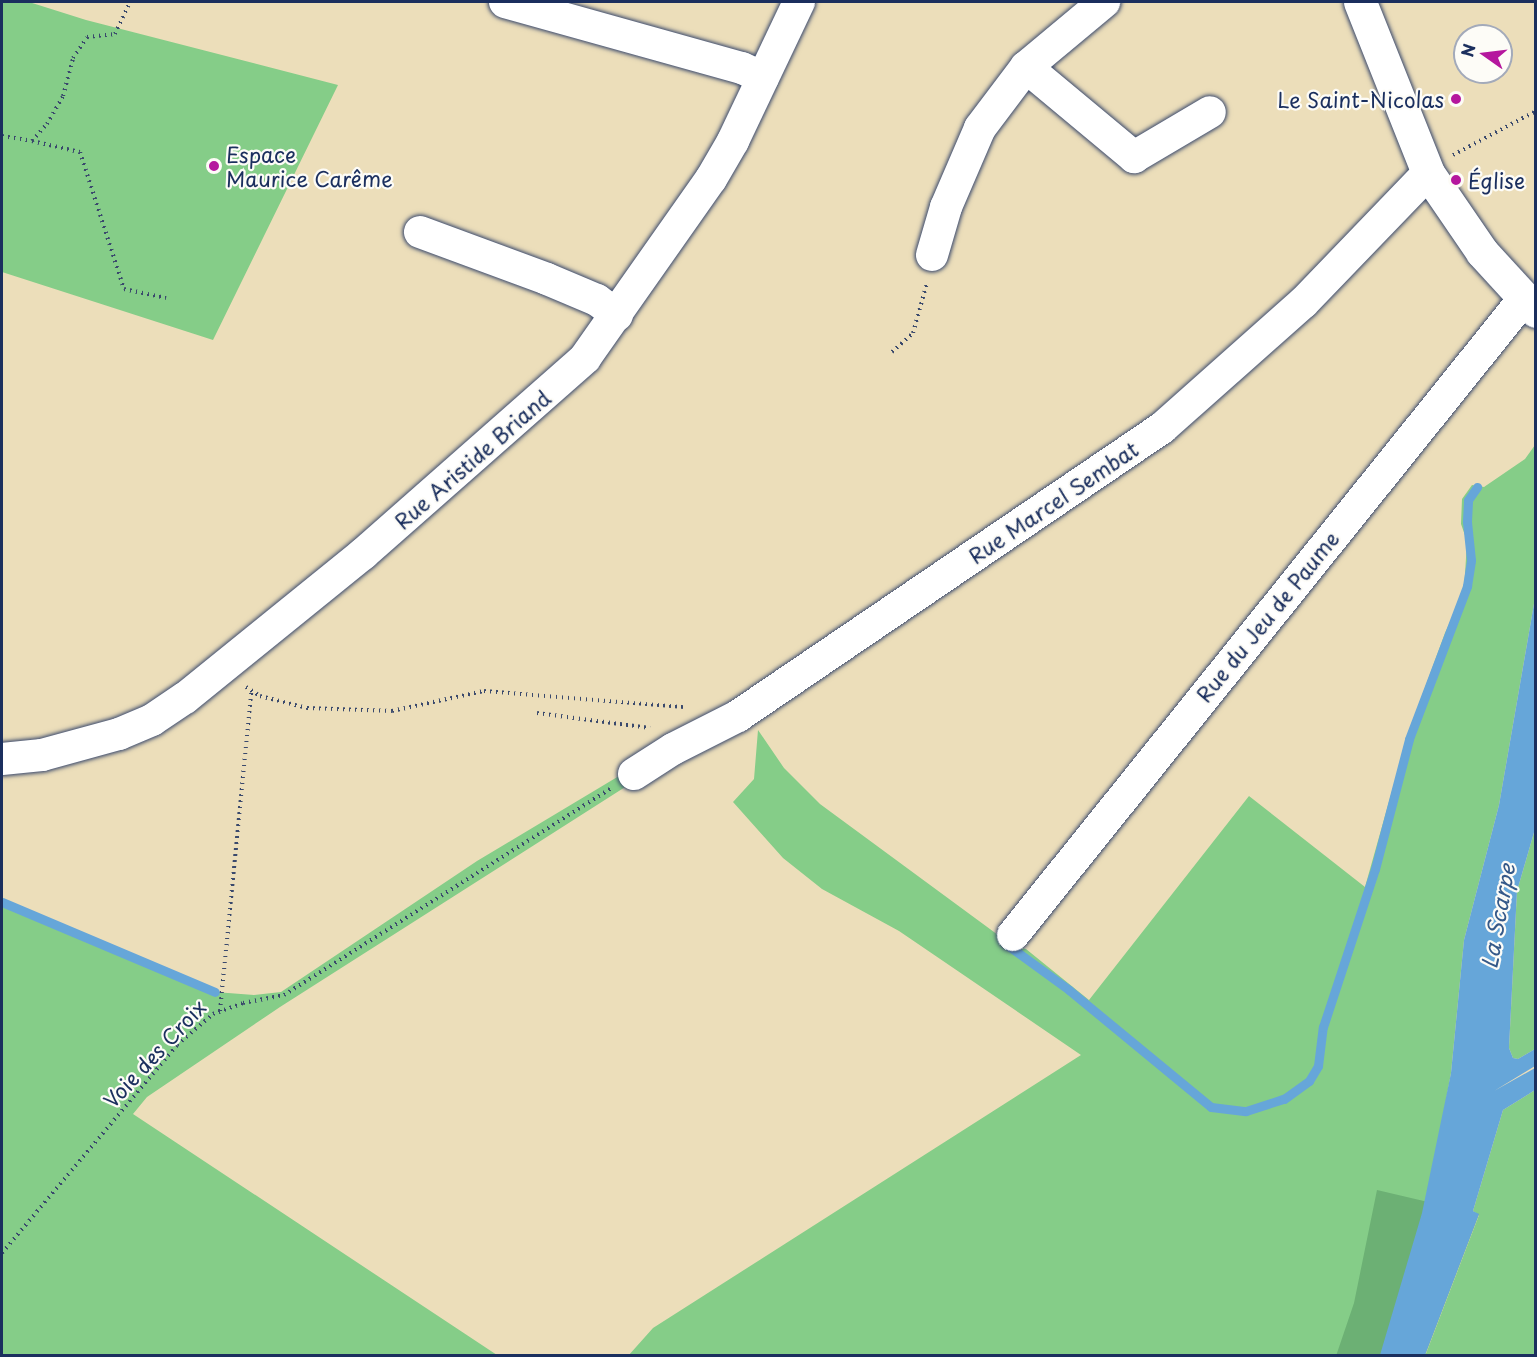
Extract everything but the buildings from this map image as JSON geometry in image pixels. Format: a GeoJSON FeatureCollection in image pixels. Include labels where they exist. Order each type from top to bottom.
{"type":"FeatureCollection","features":[{"type":"Feature","properties":{"kind":"main road"},"geometry":{"type":"LineString","coordinates":[[1360,2],[1428,173],[1482,252],[1529,305]]}},
{"type":"Feature","properties":{"kind":"street"},"geometry":{"type":"LineString","coordinates":[[505,2],[742,68],[763,78]]}},
{"type":"Feature","properties":{"kind":"street","name":"Rue Aristide Briand"},"geometry":{"type":"LineString","coordinates":[[2,759],[42,755],[118,734],[152,720],[226,665],[363,554],[585,358],[711,179],[733,141],[799,2]]}},
{"type":"Feature","properties":{"kind":"street"},"geometry":{"type":"LineString","coordinates":[[932,255],[946,207],[980,128],[1026,67],[1104,2]]}},
{"type":"Feature","properties":{"kind":"street"},"geometry":{"type":"LineString","coordinates":[[1026,67],[1134,157],[1210,112]]}},
{"type":"Feature","properties":{"kind":"street","name":"Rue Marcel Sembat"},"geometry":{"type":"LineString","coordinates":[[634,774],[673,749],[738,716],[1162,428],[1303,303],[1428,173]]}},
{"type":"Feature","properties":{"kind":"street"},"geometry":{"type":"LineString","coordinates":[[420,232],[567,287],[597,300],[617,315]]}},
{"type":"Feature","properties":{"kind":"street","name":"Rue du Jeu de Paume"},"geometry":{"type":"LineString","coordinates":[[1013,935],[1529,305]]}},
{"type":"Feature","properties":{"kind":"path"},"geometry":{"type":"LineString","coordinates":[[32,141],[47,124],[63,96],[77,51],[87,38],[115,34],[130,2]]}},
{"type":"Feature","properties":{"kind":"path"},"geometry":{"type":"LineString","coordinates":[[1428,173],[1451,156],[1536,111]]}},
{"type":"Feature","properties":{"kind":"path"},"geometry":{"type":"LineString","coordinates":[[2,136],[80,152],[124,289],[166,298]]}},
{"type":"Feature","properties":{"kind":"path"},"geometry":{"type":"LineString","coordinates":[[892,352],[913,333],[926,292],[932,255]]}},
{"type":"Feature","properties":{"kind":"path"},"geometry":{"type":"LineString","coordinates":[[226,665],[251,692],[307,708],[392,711],[484,691],[685,707]]}},
{"type":"Feature","properties":{"kind":"path","name":"Voie des Croix"},"geometry":{"type":"LineString","coordinates":[[2,1252],[177,1045],[220,1011],[251,692]]}},
{"type":"Feature","properties":{"kind":"path"},"geometry":{"type":"LineString","coordinates":[[537,713],[620,724]]}},
{"type":"Feature","properties":{"kind":"path"},"geometry":{"type":"LineString","coordinates":[[220,1011],[284,995],[634,774]]}},
{"type":"Feature","properties":{"kind":"green space"},"geometry":{"type":"Polygon","coordinates":[[[2,2],[29,2],[86,20],[338,85],[213,340],[2,272],[2,2]]]}},
{"type":"Feature","properties":{"kind":"green space"},"geometry":{"type":"Polygon","coordinates":[[[1535,445],[1535,598],[1499,805],[1464,940],[1451,1073],[1399,1355],[628,1356],[653,1328],[1081,1055],[899,931],[822,889],[783,858],[733,802],[754,779],[758,730],[784,768],[820,804],[1013,946],[1026,949],[1089,1000],[1249,796],[1365,887],[1408,734],[1445,633],[1464,591],[1467,541],[1461,524],[1462,499],[1472,485],[1484,487],[1525,459],[1535,445]]]}},
{"type":"Feature","properties":{"kind":"green space"},"geometry":{"type":"Polygon","coordinates":[[[644,761],[644,775],[280,1007],[147,1097],[133,1114],[497,1355],[2,1356],[2,902],[215,992],[254,995],[281,992],[477,861],[644,761]]]}},
{"type":"Feature","properties":{"kind":"green space"},"geometry":{"type":"Polygon","coordinates":[[[1535,829],[1535,1049],[1518,1059],[1513,1058],[1509,1048],[1517,891],[1535,829]]]}},
{"type":"Feature","properties":{"kind":"green space"},"geometry":{"type":"Polygon","coordinates":[[[1535,1090],[1535,1355],[1425,1356],[1479,1215],[1473,1211],[1503,1110],[1535,1090]]]}},
{"type":"Feature","properties":{"kind":"green space"},"geometry":{"type":"Polygon","coordinates":[[[1377,1190],[1479,1214],[1425,1355],[1336,1356],[1354,1303],[1377,1190]]]}},
{"type":"Feature","properties":{"kind":"water","name":"La Scarpe"},"geometry":{"type":"Polygon","coordinates":[[[1535,598],[1535,829],[1517,891],[1509,1048],[1513,1058],[1518,1059],[1535,1049],[1535,1066],[1494,1091],[1535,1068],[1535,1090],[1503,1110],[1473,1211],[1479,1214],[1425,1355],[1380,1355],[1422,1213],[1451,1073],[1464,940],[1499,805],[1535,598]]]}},
{"type":"Feature","properties":{"kind":"waterway"},"geometry":{"type":"LineString","coordinates":[[1006,944],[1069,990],[1211,1107],[1246,1111],[1284,1099],[1309,1081],[1318,1066],[1323,1027],[1375,869],[1409,739],[1467,586],[1471,560],[1467,521],[1468,500],[1477,487]]}},
{"type":"Feature","properties":{"kind":"waterway"},"geometry":{"type":"LineString","coordinates":[[2,902],[215,992]]}},
{"type":"Feature","properties":{"kind":"place","name":"Le Saint-Nicolas"},"geometry":{"type":"Point","coordinates":[1456,99]}},
{"type":"Feature","properties":{"kind":"place","name":"Espace Maurice Carême"},"geometry":{"type":"Point","coordinates":[214,166]}},
{"type":"Feature","properties":{"kind":"place","name":"Église"},"geometry":{"type":"Point","coordinates":[1456,180]}}]}
